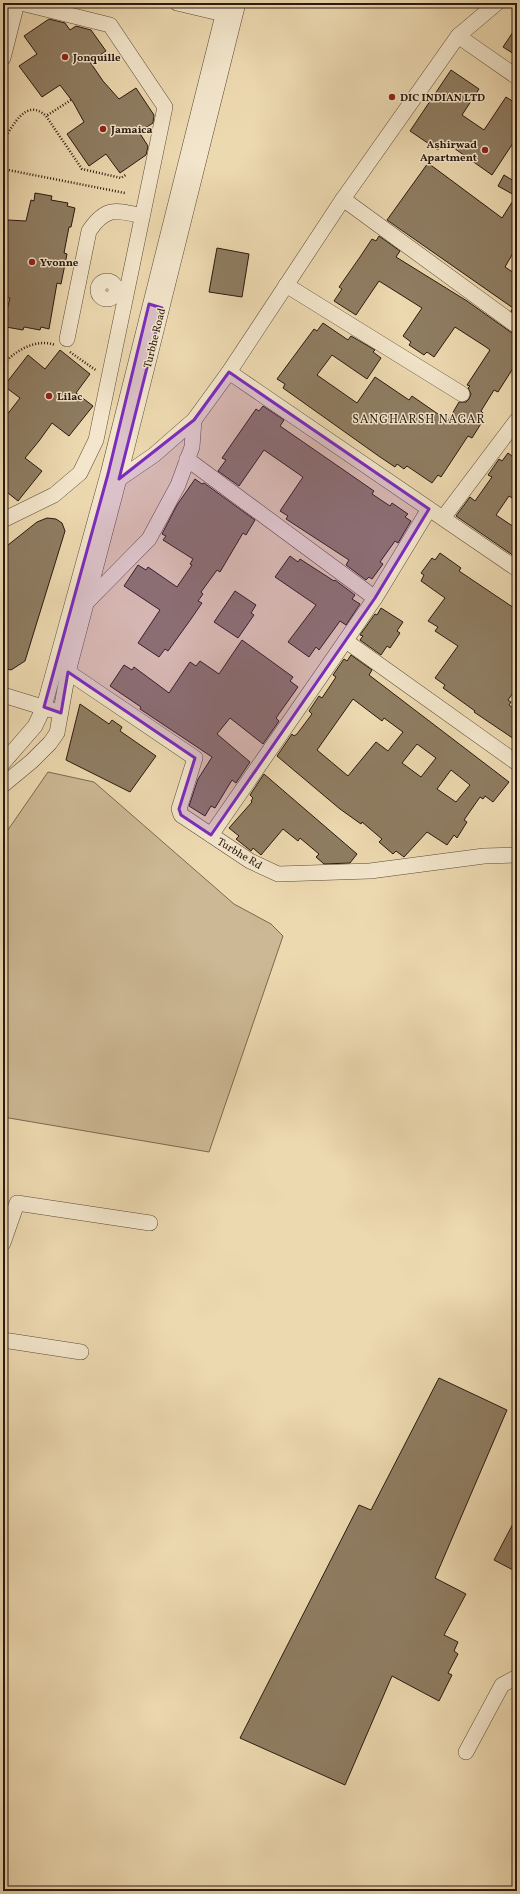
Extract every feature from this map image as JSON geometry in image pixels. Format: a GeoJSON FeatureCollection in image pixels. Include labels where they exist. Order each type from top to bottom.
{"type":"FeatureCollection","features":[{"type":"Feature","properties":{"kind":"street"},"geometry":{"type":"LineString","coordinates":[[3,12],[16,3]]}},
{"type":"Feature","properties":{"kind":"street"},"geometry":{"type":"LineString","coordinates":[[3,58],[16,3]]}},
{"type":"Feature","properties":{"kind":"street"},"geometry":{"type":"LineString","coordinates":[[3,520],[54,495],[80,473],[96,440],[108,380],[121,293],[142,216],[165,107],[110,25],[21,3]]}},
{"type":"Feature","properties":{"kind":"street"},"geometry":{"type":"LineString","coordinates":[[3,763],[36,726],[44,707],[157,301],[231,9],[177,3]]}},
{"type":"Feature","properties":{"kind":"street"},"geometry":{"type":"LineString","coordinates":[[119,479],[154,454],[194,420],[230,372],[343,199],[458,36],[497,3]]}},
{"type":"Feature","properties":{"kind":"street"},"geometry":{"type":"LineString","coordinates":[[458,36],[517,77]]}},
{"type":"Feature","properties":{"kind":"street"},"geometry":{"type":"LineString","coordinates":[[343,199],[517,326]]}},
{"type":"Feature","properties":{"kind":"street"},"geometry":{"type":"LineString","coordinates":[[63,344],[90,231],[96,221],[105,214],[115,210],[142,216]]}},
{"type":"Feature","properties":{"kind":"street"},"geometry":{"type":"LineString","coordinates":[[286,285],[462,394]]}},
{"type":"Feature","properties":{"kind":"street"},"geometry":{"type":"LineString","coordinates":[[121,293],[157,301]]}},
{"type":"Feature","properties":{"kind":"street","name":"Turbhe Road"},"geometry":{"type":"LineString","coordinates":[[3,785],[50,743],[57,733],[68,672],[119,479],[157,301]]}},
{"type":"Feature","properties":{"kind":"street"},"geometry":{"type":"LineString","coordinates":[[230,372],[517,569]]}},
{"type":"Feature","properties":{"kind":"street"},"geometry":{"type":"LineString","coordinates":[[87,601],[149,539],[178,485],[192,447],[194,420]]}},
{"type":"Feature","properties":{"kind":"street"},"geometry":{"type":"LineString","coordinates":[[442,518],[517,420]]}},
{"type":"Feature","properties":{"kind":"street"},"geometry":{"type":"LineString","coordinates":[[187,459],[375,598]]}},
{"type":"Feature","properties":{"kind":"street"},"geometry":{"type":"LineString","coordinates":[[211,835],[375,598],[429,509]]}},
{"type":"Feature","properties":{"kind":"street"},"geometry":{"type":"LineString","coordinates":[[346,641],[517,764]]}},
{"type":"Feature","properties":{"kind":"street","name":"Turbhe Rd"},"geometry":{"type":"LineString","coordinates":[[68,672],[195,758],[179,809],[181,815],[250,861],[278,874],[370,871],[484,856],[517,856]]}},
{"type":"Feature","properties":{"kind":"street"},"geometry":{"type":"LineString","coordinates":[[3,695],[44,707],[61,714]]}},
{"type":"Feature","properties":{"kind":"street"},"geometry":{"type":"LineString","coordinates":[[3,1243],[17,1203],[150,1223]]}},
{"type":"Feature","properties":{"kind":"street"},"geometry":{"type":"LineString","coordinates":[[3,1340],[81,1352]]}},
{"type":"Feature","properties":{"kind":"street"},"geometry":{"type":"LineString","coordinates":[[466,1752],[502,1685],[517,1677]]}},
{"type":"Feature","properties":{"kind":"path"},"geometry":{"type":"LineString","coordinates":[[3,80],[6,85],[3,97]]}},
{"type":"Feature","properties":{"kind":"path"},"geometry":{"type":"LineString","coordinates":[[46,116],[71,100]]}},
{"type":"Feature","properties":{"kind":"path"},"geometry":{"type":"LineString","coordinates":[[3,140],[22,114],[28,110],[35,109],[41,111],[46,116],[82,169],[121,178],[127,174]]}},
{"type":"Feature","properties":{"kind":"path"},"geometry":{"type":"LineString","coordinates":[[3,169],[125,193]]}},
{"type":"Feature","properties":{"kind":"path"},"geometry":{"type":"LineString","coordinates":[[3,304],[5,304],[3,312]]}},
{"type":"Feature","properties":{"kind":"path"},"geometry":{"type":"LineString","coordinates":[[3,365],[20,350],[33,345],[63,344],[108,380]]}},
{"type":"Feature","properties":{"kind":"path"},"geometry":{"type":"LineString","coordinates":[[3,356],[7,360]]}},
{"type":"Feature","properties":{"kind":"path"},"geometry":{"type":"LineString","coordinates":[[3,413],[6,416]]}},
{"type":"Feature","properties":{"kind":"highlighted area"},"geometry":{"type":"Polygon","coordinates":[[[149,304],[162,308],[119,479],[194,420],[229,372],[429,509],[375,598],[211,835],[181,815],[179,809],[195,758],[68,672],[61,713],[44,707],[108,474],[149,304]]]}},
{"type":"Feature","properties":{"kind":"shaded area"},"geometry":{"type":"Polygon","coordinates":[[[48,772],[94,782],[234,904],[271,924],[283,936],[209,1152],[3,1117],[3,837],[48,772]]]}},
{"type":"Feature","properties":{"kind":"building"},"geometry":{"type":"Polygon","coordinates":[[[49,19],[65,23],[70,30],[76,26],[91,30],[106,51],[90,62],[103,81],[119,99],[136,88],[154,115],[153,123],[139,132],[148,146],[146,155],[120,173],[106,154],[89,166],[67,134],[84,122],[73,102],[60,85],[42,97],[19,66],[37,54],[24,36],[49,19]]]}},
{"type":"Feature","properties":{"kind":"building"},"geometry":{"type":"Polygon","coordinates":[[[517,26],[517,56],[503,47],[517,26]]]}},
{"type":"Feature","properties":{"kind":"building"},"geometry":{"type":"Polygon","coordinates":[[[451,70],[479,89],[462,115],[484,130],[506,97],[517,104],[517,137],[492,175],[444,141],[438,150],[410,131],[451,70]]]}},
{"type":"Feature","properties":{"kind":"building"},"geometry":{"type":"Polygon","coordinates":[[[428,163],[502,218],[516,196],[498,186],[504,175],[517,183],[517,246],[505,267],[517,275],[517,315],[511,311],[513,308],[387,220],[428,163]]]}},
{"type":"Feature","properties":{"kind":"building","name":"Yvonne"},"geometry":{"type":"Polygon","coordinates":[[[35,193],[52,196],[51,200],[68,203],[67,206],[75,208],[71,227],[69,227],[64,253],[67,254],[61,284],[57,283],[49,329],[41,327],[40,330],[24,327],[23,330],[6,327],[8,318],[5,318],[10,298],[3,297],[3,255],[5,244],[3,244],[3,224],[7,224],[8,220],[26,221],[31,200],[34,201],[35,193]]]}},
{"type":"Feature","properties":{"kind":"building"},"geometry":{"type":"Polygon","coordinates":[[[379,236],[400,251],[396,257],[467,301],[517,335],[517,362],[498,392],[494,390],[481,411],[483,413],[478,420],[482,422],[472,438],[468,436],[441,477],[438,475],[432,483],[407,466],[404,469],[397,464],[395,467],[380,457],[283,388],[285,384],[277,379],[314,329],[317,331],[323,323],[348,340],[351,336],[375,350],[373,352],[381,358],[367,379],[332,355],[317,375],[357,403],[375,377],[409,400],[412,396],[448,421],[459,402],[466,402],[469,399],[471,394],[468,388],[470,386],[467,385],[490,350],[486,347],[455,327],[434,357],[427,352],[424,355],[409,345],[411,342],[403,336],[422,308],[379,281],[356,315],[334,301],[342,289],[339,287],[372,239],[376,241],[379,236]]]}},
{"type":"Feature","properties":{"kind":"building"},"geometry":{"type":"Polygon","coordinates":[[[217,248],[249,254],[242,297],[209,292],[217,248]]]}},
{"type":"Feature","properties":{"kind":"building","name":"Lilac"},"geometry":{"type":"Polygon","coordinates":[[[60,350],[90,374],[76,393],[93,406],[69,436],[52,423],[25,458],[42,471],[18,501],[3,489],[3,420],[20,398],[4,386],[28,355],[45,369],[60,350]]]}},
{"type":"Feature","properties":{"kind":"building"},"geometry":{"type":"Polygon","coordinates":[[[263,406],[284,420],[280,426],[374,491],[372,494],[390,506],[392,503],[408,514],[405,517],[411,521],[398,543],[395,541],[380,562],[383,564],[372,579],[369,577],[366,580],[346,565],[349,560],[286,519],[288,516],[280,511],[303,477],[264,450],[239,486],[218,471],[226,460],[222,458],[256,409],[259,411],[263,406]]]}},
{"type":"Feature","properties":{"kind":"building"},"geometry":{"type":"Polygon","coordinates":[[[508,453],[517,460],[517,501],[509,496],[496,515],[517,529],[517,558],[456,516],[470,497],[475,501],[492,477],[488,475],[499,459],[502,461],[508,453]]]}},
{"type":"Feature","properties":{"kind":"building"},"geometry":{"type":"Polygon","coordinates":[[[195,479],[202,484],[204,483],[255,520],[246,535],[243,533],[220,572],[217,570],[201,592],[203,594],[198,601],[202,603],[191,619],[168,651],[165,649],[159,657],[138,643],[160,610],[124,586],[138,565],[146,570],[148,567],[177,587],[192,565],[190,564],[193,559],[163,540],[166,536],[162,534],[177,505],[195,479]]]}},
{"type":"Feature","properties":{"kind":"building"},"geometry":{"type":"Polygon","coordinates":[[[47,518],[56,519],[62,523],[65,531],[25,661],[11,670],[3,668],[3,549],[37,522],[47,518]]]}},
{"type":"Feature","properties":{"kind":"building"},"geometry":{"type":"Polygon","coordinates":[[[440,553],[461,568],[459,571],[517,610],[517,687],[508,700],[511,702],[509,705],[517,711],[517,741],[474,712],[475,711],[443,688],[445,685],[435,678],[458,646],[435,631],[438,627],[428,621],[445,598],[421,581],[424,575],[421,573],[432,558],[435,560],[440,553]]]}},
{"type":"Feature","properties":{"kind":"building"},"geometry":{"type":"Polygon","coordinates":[[[290,556],[298,562],[300,559],[334,581],[335,580],[355,595],[352,599],[360,604],[346,625],[340,621],[319,650],[316,647],[309,657],[288,642],[316,605],[275,577],[290,556]]]}},
{"type":"Feature","properties":{"kind":"building"},"geometry":{"type":"Polygon","coordinates":[[[235,591],[256,605],[251,613],[254,615],[238,638],[214,622],[235,591]]]}},
{"type":"Feature","properties":{"kind":"building"},"geometry":{"type":"Polygon","coordinates":[[[381,608],[403,622],[397,631],[400,633],[390,648],[387,646],[381,655],[360,640],[363,636],[360,635],[381,608]]]}},
{"type":"Feature","properties":{"kind":"building"},"geometry":{"type":"Polygon","coordinates":[[[242,640],[293,677],[290,681],[298,687],[276,718],[279,721],[263,744],[230,718],[217,734],[250,762],[236,783],[232,780],[215,808],[211,806],[205,816],[189,806],[198,779],[212,757],[140,709],[141,707],[110,686],[124,665],[132,670],[134,667],[169,693],[190,662],[196,666],[200,661],[219,674],[242,640]]]}},
{"type":"Feature","properties":{"kind":"building"},"geometry":{"type":"Polygon","coordinates":[[[351,655],[372,670],[369,675],[509,782],[493,802],[485,796],[483,799],[480,797],[464,820],[467,822],[457,838],[454,835],[447,845],[427,832],[404,857],[396,851],[393,854],[379,842],[382,839],[362,822],[361,824],[340,809],[277,756],[292,734],[294,736],[297,734],[312,714],[309,711],[319,696],[322,698],[336,677],[333,675],[344,659],[347,661],[351,655]],[[353,699],[317,750],[348,776],[376,742],[388,751],[403,732],[384,718],[382,721],[353,699]],[[417,744],[402,763],[421,777],[436,758],[417,744]],[[451,770],[437,789],[456,802],[470,785],[451,770]]]}},
{"type":"Feature","properties":{"kind":"building"},"geometry":{"type":"Polygon","coordinates":[[[80,704],[109,724],[112,720],[122,727],[120,731],[156,756],[130,792],[66,760],[80,704]]]}},
{"type":"Feature","properties":{"kind":"building"},"geometry":{"type":"Polygon","coordinates":[[[264,774],[357,854],[350,863],[324,864],[316,857],[319,854],[300,838],[298,841],[283,829],[261,855],[253,848],[251,851],[236,839],[239,836],[229,828],[252,802],[251,801],[253,798],[250,795],[264,774]]]}},
{"type":"Feature","properties":{"kind":"building"},"geometry":{"type":"Polygon","coordinates":[[[439,1378],[507,1410],[435,1578],[466,1594],[444,1635],[458,1642],[454,1651],[458,1654],[448,1673],[452,1675],[439,1701],[392,1676],[345,1785],[240,1738],[359,1505],[371,1510],[439,1378]]]}},
{"type":"Feature","properties":{"kind":"building"},"geometry":{"type":"Polygon","coordinates":[[[517,1516],[517,1564],[513,1570],[494,1560],[517,1516]]]}},
{"type":"Feature","properties":{"kind":"place","name":"Jonquille"},"geometry":{"type":"Point","coordinates":[65,57]}},
{"type":"Feature","properties":{"kind":"place","name":"DIC INDIAN LTD"},"geometry":{"type":"Point","coordinates":[392,97]}},
{"type":"Feature","properties":{"kind":"place","name":"Jamaica"},"geometry":{"type":"Point","coordinates":[103,129]}},
{"type":"Feature","properties":{"kind":"place","name":"Ashirwad Apartment"},"geometry":{"type":"Point","coordinates":[485,150]}},
{"type":"Feature","properties":{"kind":"place","name":"Yvonne"},"geometry":{"type":"Point","coordinates":[32,262]}},
{"type":"Feature","properties":{"kind":"place","name":"Lilac"},"geometry":{"type":"Point","coordinates":[49,396]}},
{"type":"Feature","properties":{"kind":"district","name":"SANGHARSH NAGAR"},"geometry":{"type":"Point","coordinates":[419,419]}}]}
